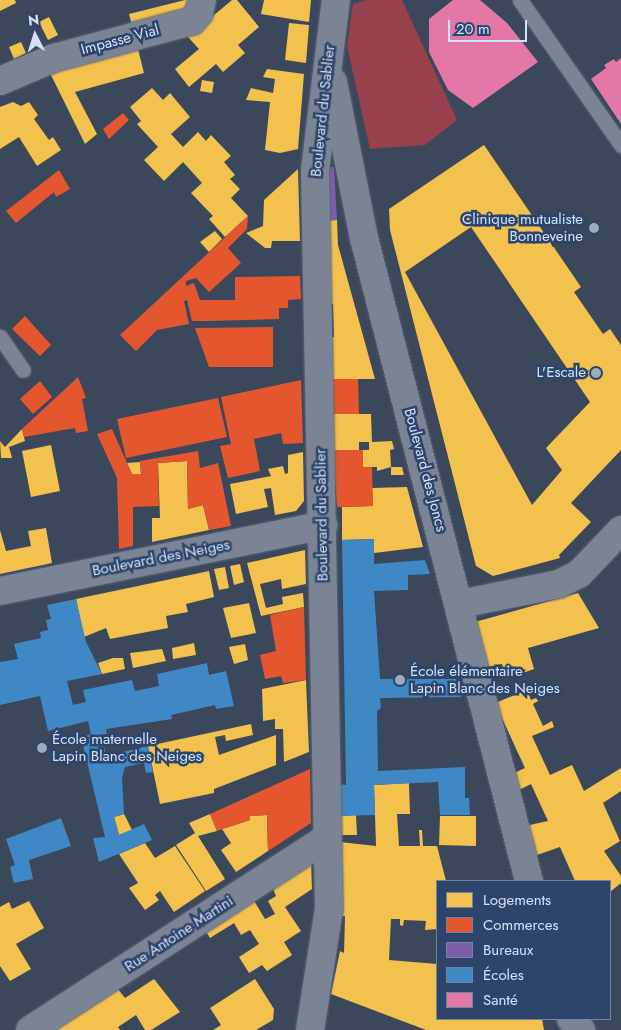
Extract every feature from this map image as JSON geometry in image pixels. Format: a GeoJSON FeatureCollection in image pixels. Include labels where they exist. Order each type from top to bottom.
{"type":"FeatureCollection","features":[{"type":"Feature","properties":{"kind":"street","name":"Impasse Vial"},"geometry":{"type":"LineString","coordinates":[[0,81],[54,58],[192,21],[199,13],[202,0]]}},
{"type":"Feature","properties":{"kind":"street","name":"Boulevard du Sablier"},"geometry":{"type":"LineString","coordinates":[[310,1030],[328,908],[323,525],[315,170],[336,0]]}},
{"type":"Feature","properties":{"kind":"street","name":"Boulevard des Joncs"},"geometry":{"type":"LineString","coordinates":[[328,58],[364,238],[460,604],[529,880]]}},
{"type":"Feature","properties":{"kind":"street","name":"Boulevard des Neiges"},"geometry":{"type":"LineString","coordinates":[[0,591],[323,525]]}},
{"type":"Feature","properties":{"kind":"street"},"geometry":{"type":"LineString","coordinates":[[460,604],[559,584],[579,574],[621,530]]}},
{"type":"Feature","properties":{"kind":"street","name":"Rue Antoine Martini"},"geometry":{"type":"LineString","coordinates":[[30,1030],[327,838]]}},
{"type":"Feature","properties":{"kind":"street"},"geometry":{"type":"LineString","coordinates":[[572,1020],[581,1030]]}},
{"type":"Feature","properties":{"kind":"lane"},"geometry":{"type":"LineString","coordinates":[[528,3],[621,145]]}},
{"type":"Feature","properties":{"kind":"lane"},"geometry":{"type":"LineString","coordinates":[[0,337],[23,370]]}},
{"type":"Feature","properties":{"kind":"shaded area"},"geometry":{"type":"Polygon","coordinates":[[[367,0],[402,0],[457,120],[425,145],[370,149],[347,46],[353,4],[367,0]]]}},
{"type":"Feature","properties":{"kind":"building: Logements"},"geometry":{"type":"Polygon","coordinates":[[[0,0],[15,0],[16,3],[0,11],[0,0]]]}},
{"type":"Feature","properties":{"kind":"building: Logements"},"geometry":{"type":"Polygon","coordinates":[[[185,0],[193,0],[183,17],[133,29],[129,14],[185,0]]]}},
{"type":"Feature","properties":{"kind":"building: Logements"},"geometry":{"type":"Polygon","coordinates":[[[232,0],[237,0],[259,27],[238,45],[245,53],[223,72],[216,64],[189,87],[175,69],[199,49],[188,37],[232,0]]]}},
{"type":"Feature","properties":{"kind":"building: Logements"},"geometry":{"type":"Polygon","coordinates":[[[264,0],[311,0],[309,22],[261,14],[264,0]]]}},
{"type":"Feature","properties":{"kind":"building: Logements"},"geometry":{"type":"Polygon","coordinates":[[[49,17],[58,35],[48,40],[39,22],[49,17]]]}},
{"type":"Feature","properties":{"kind":"building: Logements"},"geometry":{"type":"Polygon","coordinates":[[[289,23],[309,25],[306,63],[285,60],[289,23]]]}},
{"type":"Feature","properties":{"kind":"building: Logements"},"geometry":{"type":"Polygon","coordinates":[[[136,41],[144,73],[75,92],[97,134],[85,144],[50,73],[136,41]]]}},
{"type":"Feature","properties":{"kind":"building: Logements"},"geometry":{"type":"Polygon","coordinates":[[[21,42],[26,53],[14,59],[9,47],[21,42]]]}},
{"type":"Feature","properties":{"kind":"building: Logements"},"geometry":{"type":"Polygon","coordinates":[[[267,69],[304,74],[298,149],[280,153],[265,150],[270,102],[246,100],[251,88],[273,93],[275,79],[263,77],[267,69]]]}},
{"type":"Feature","properties":{"kind":"building: Logements"},"geometry":{"type":"Polygon","coordinates":[[[202,80],[214,82],[212,93],[200,91],[202,80]]]}},
{"type":"Feature","properties":{"kind":"building: Logements"},"geometry":{"type":"Polygon","coordinates":[[[152,88],[163,100],[170,93],[190,117],[171,134],[183,147],[198,132],[206,141],[211,135],[231,156],[224,162],[235,175],[230,179],[240,189],[231,198],[248,216],[225,237],[209,219],[213,216],[191,193],[202,183],[183,162],[164,181],[144,160],[158,147],[137,124],[141,121],[130,107],[152,88]]]}},
{"type":"Feature","properties":{"kind":"building: Logements"},"geometry":{"type":"Polygon","coordinates":[[[13,102],[21,106],[29,102],[38,115],[34,119],[49,140],[53,137],[61,150],[37,166],[19,137],[0,149],[0,107],[13,102]]]}},
{"type":"Feature","properties":{"kind":"building: Logements","name":"L'Escale"},"geometry":{"type":"Polygon","coordinates":[[[484,145],[581,287],[574,292],[603,334],[610,329],[621,345],[621,450],[571,503],[591,522],[559,555],[560,558],[493,576],[476,566],[390,230],[389,209],[484,145]],[[471,227],[405,272],[532,505],[562,470],[546,448],[590,402],[471,227]]]}},
{"type":"Feature","properties":{"kind":"building: Logements"},"geometry":{"type":"Polygon","coordinates":[[[298,169],[300,241],[272,241],[271,248],[265,248],[246,233],[263,226],[264,200],[298,169]]]}},
{"type":"Feature","properties":{"kind":"building: Logements"},"geometry":{"type":"Polygon","coordinates":[[[337,220],[338,245],[375,379],[328,379],[327,338],[334,337],[333,304],[327,304],[324,221],[337,220]]]}},
{"type":"Feature","properties":{"kind":"building: Logements"},"geometry":{"type":"Polygon","coordinates":[[[215,231],[222,239],[209,252],[200,242],[215,231]]]}},
{"type":"Feature","properties":{"kind":"building: Logements"},"geometry":{"type":"Polygon","coordinates":[[[333,414],[371,414],[372,442],[392,441],[394,449],[390,450],[391,467],[377,471],[377,467],[363,467],[363,450],[369,450],[369,442],[359,442],[359,450],[333,450],[333,414]]]}},
{"type":"Feature","properties":{"kind":"building: Logements"},"geometry":{"type":"Polygon","coordinates":[[[22,429],[25,441],[9,447],[12,458],[1,458],[0,441],[5,447],[22,429]]]}},
{"type":"Feature","properties":{"kind":"building: Logements"},"geometry":{"type":"Polygon","coordinates":[[[51,445],[60,491],[31,497],[22,451],[51,445]]]}},
{"type":"Feature","properties":{"kind":"building: Logements"},"geometry":{"type":"Polygon","coordinates":[[[303,452],[304,501],[296,511],[275,515],[271,488],[264,489],[268,507],[236,514],[230,484],[271,476],[268,469],[283,466],[285,474],[288,473],[288,455],[303,452]]]}},
{"type":"Feature","properties":{"kind":"building: Logements"},"geometry":{"type":"Polygon","coordinates":[[[187,461],[188,509],[203,505],[209,530],[152,542],[152,518],[160,518],[158,463],[187,461]]]}},
{"type":"Feature","properties":{"kind":"building: Logements"},"geometry":{"type":"Polygon","coordinates":[[[140,462],[141,474],[132,474],[127,463],[140,462]]]}},
{"type":"Feature","properties":{"kind":"building: Logements"},"geometry":{"type":"Polygon","coordinates":[[[391,467],[402,467],[404,475],[391,475],[391,467]]]}},
{"type":"Feature","properties":{"kind":"building: Logements"},"geometry":{"type":"Polygon","coordinates":[[[407,487],[423,547],[374,553],[374,539],[342,540],[342,507],[373,506],[372,488],[407,487]]]}},
{"type":"Feature","properties":{"kind":"building: Logements"},"geometry":{"type":"Polygon","coordinates":[[[46,528],[52,563],[0,574],[0,530],[6,551],[31,546],[28,531],[46,528]]]}},
{"type":"Feature","properties":{"kind":"building: Logements"},"geometry":{"type":"Polygon","coordinates":[[[305,550],[306,584],[282,589],[281,579],[260,584],[266,608],[283,604],[282,597],[303,593],[304,607],[261,616],[247,563],[305,550]]]}},
{"type":"Feature","properties":{"kind":"building: Logements"},"geometry":{"type":"Polygon","coordinates":[[[240,564],[244,582],[234,585],[230,566],[240,564]]]}},
{"type":"Feature","properties":{"kind":"building: Logements"},"geometry":{"type":"Polygon","coordinates":[[[225,567],[229,588],[219,590],[214,569],[225,567]]]}},
{"type":"Feature","properties":{"kind":"building: Logements"},"geometry":{"type":"Polygon","coordinates":[[[209,571],[214,597],[186,604],[188,612],[166,616],[168,628],[110,639],[106,628],[84,637],[76,599],[209,571]]]}},
{"type":"Feature","properties":{"kind":"building: Logements"},"geometry":{"type":"Polygon","coordinates":[[[578,593],[599,628],[528,648],[534,669],[506,679],[502,664],[487,667],[475,622],[578,593]]]}},
{"type":"Feature","properties":{"kind":"building: Logements"},"geometry":{"type":"Polygon","coordinates":[[[249,603],[256,633],[231,638],[223,608],[249,603]]]}},
{"type":"Feature","properties":{"kind":"building: Logements"},"geometry":{"type":"Polygon","coordinates":[[[194,643],[196,655],[173,659],[172,648],[194,643]]]}},
{"type":"Feature","properties":{"kind":"building: Logements"},"geometry":{"type":"Polygon","coordinates":[[[245,644],[248,660],[234,664],[229,647],[245,644]]]}},
{"type":"Feature","properties":{"kind":"building: Logements"},"geometry":{"type":"Polygon","coordinates":[[[162,649],[166,661],[133,668],[130,653],[162,649]]]}},
{"type":"Feature","properties":{"kind":"building: Logements"},"geometry":{"type":"Polygon","coordinates":[[[113,658],[123,658],[125,669],[102,674],[98,663],[113,658]]]}},
{"type":"Feature","properties":{"kind":"building: Logements"},"geometry":{"type":"Polygon","coordinates":[[[306,680],[309,752],[284,762],[283,729],[275,729],[275,719],[263,721],[262,689],[306,680]]]}},
{"type":"Feature","properties":{"kind":"building: Logements"},"geometry":{"type":"Polygon","coordinates":[[[527,690],[531,700],[536,698],[538,701],[533,704],[543,726],[552,721],[554,727],[532,736],[550,775],[572,765],[584,791],[621,768],[621,791],[603,803],[620,841],[604,851],[621,876],[621,883],[611,891],[611,880],[575,880],[560,847],[534,856],[525,826],[548,821],[531,784],[517,791],[512,774],[525,768],[495,703],[527,690]]]}},
{"type":"Feature","properties":{"kind":"building: Logements"},"geometry":{"type":"Polygon","coordinates":[[[251,724],[253,735],[226,741],[225,735],[215,737],[219,755],[276,735],[276,765],[214,789],[214,793],[160,804],[148,746],[251,724]]]}},
{"type":"Feature","properties":{"kind":"building: Logements"},"geometry":{"type":"Polygon","coordinates":[[[409,783],[410,814],[397,814],[399,846],[420,846],[419,830],[422,830],[423,846],[437,846],[446,880],[436,880],[436,929],[425,930],[426,921],[404,920],[403,926],[400,925],[400,919],[391,919],[389,960],[436,964],[436,1020],[542,1020],[544,1030],[426,1030],[331,994],[340,951],[344,953],[345,916],[339,916],[340,842],[376,846],[374,785],[409,783]]]}},
{"type":"Feature","properties":{"kind":"building: Logements"},"geometry":{"type":"Polygon","coordinates":[[[124,814],[132,830],[119,835],[114,817],[124,814]]]}},
{"type":"Feature","properties":{"kind":"building: Logements"},"geometry":{"type":"Polygon","coordinates":[[[210,814],[217,831],[198,836],[225,879],[206,891],[176,845],[195,833],[189,823],[210,814]]]}},
{"type":"Feature","properties":{"kind":"building: Logements"},"geometry":{"type":"Polygon","coordinates":[[[267,815],[268,851],[236,872],[221,850],[231,843],[222,829],[250,820],[250,816],[267,815]]]}},
{"type":"Feature","properties":{"kind":"building: Logements"},"geometry":{"type":"Polygon","coordinates":[[[356,815],[357,835],[340,835],[339,816],[356,815]]]}},
{"type":"Feature","properties":{"kind":"building: Logements"},"geometry":{"type":"Polygon","coordinates":[[[440,816],[476,816],[476,846],[439,845],[440,816]]]}},
{"type":"Feature","properties":{"kind":"building: Logements"},"geometry":{"type":"Polygon","coordinates":[[[145,843],[155,858],[175,846],[205,891],[174,912],[160,891],[155,895],[159,900],[145,910],[129,888],[138,883],[119,854],[145,843]]]}},
{"type":"Feature","properties":{"kind":"building: Logements"},"geometry":{"type":"Polygon","coordinates":[[[311,860],[312,889],[285,907],[301,931],[284,942],[292,955],[267,971],[262,965],[249,973],[239,957],[259,944],[250,930],[241,935],[234,923],[210,938],[205,930],[253,899],[265,919],[275,914],[268,901],[276,896],[272,886],[311,860]]]}},
{"type":"Feature","properties":{"kind":"building: Logements"},"geometry":{"type":"Polygon","coordinates":[[[29,901],[44,928],[16,944],[31,969],[10,981],[0,966],[0,907],[9,902],[12,909],[29,901]]]}},
{"type":"Feature","properties":{"kind":"building: Logements"},"geometry":{"type":"Polygon","coordinates":[[[154,979],[180,1012],[151,1030],[145,1030],[136,1015],[118,1027],[120,1030],[53,1030],[117,988],[125,998],[154,979]]]}},
{"type":"Feature","properties":{"kind":"building: Logements"},"geometry":{"type":"Polygon","coordinates":[[[255,979],[274,1009],[273,1020],[256,1030],[213,1030],[221,1025],[210,1008],[255,979]]]}},
{"type":"Feature","properties":{"kind":"building: Commerces"},"geometry":{"type":"Polygon","coordinates":[[[123,113],[129,120],[109,139],[103,129],[123,113]]]}},
{"type":"Feature","properties":{"kind":"building: Commerces"},"geometry":{"type":"Polygon","coordinates":[[[59,170],[70,189],[56,197],[54,192],[16,223],[6,211],[59,170]]]}},
{"type":"Feature","properties":{"kind":"building: Commerces"},"geometry":{"type":"Polygon","coordinates":[[[248,216],[247,229],[228,248],[241,263],[209,292],[196,278],[186,281],[186,286],[194,283],[200,300],[235,300],[235,277],[300,276],[301,299],[288,300],[288,308],[279,308],[279,319],[208,321],[192,321],[187,300],[184,301],[189,324],[157,330],[136,351],[120,335],[248,216]]]}},
{"type":"Feature","properties":{"kind":"building: Commerces"},"geometry":{"type":"Polygon","coordinates":[[[25,316],[51,345],[40,356],[12,329],[25,316]]]}},
{"type":"Feature","properties":{"kind":"building: Commerces"},"geometry":{"type":"Polygon","coordinates":[[[273,327],[273,367],[209,367],[195,328],[273,327]]]}},
{"type":"Feature","properties":{"kind":"building: Commerces"},"geometry":{"type":"Polygon","coordinates":[[[78,377],[86,398],[82,399],[88,431],[76,433],[75,428],[24,437],[22,429],[78,377]]]}},
{"type":"Feature","properties":{"kind":"building: Commerces"},"geometry":{"type":"Polygon","coordinates":[[[332,379],[358,379],[359,414],[333,414],[332,379]]]}},
{"type":"Feature","properties":{"kind":"building: Commerces"},"geometry":{"type":"Polygon","coordinates":[[[301,380],[303,443],[283,444],[281,433],[254,439],[260,471],[228,478],[220,446],[231,444],[221,397],[301,380]]]}},
{"type":"Feature","properties":{"kind":"building: Commerces"},"geometry":{"type":"Polygon","coordinates":[[[40,381],[52,397],[33,414],[20,399],[40,381]]]}},
{"type":"Feature","properties":{"kind":"building: Commerces"},"geometry":{"type":"Polygon","coordinates":[[[218,398],[227,437],[126,458],[117,419],[218,398]]]}},
{"type":"Feature","properties":{"kind":"building: Commerces"},"geometry":{"type":"Polygon","coordinates":[[[112,429],[132,474],[141,474],[140,461],[198,451],[200,468],[218,463],[231,526],[209,530],[203,505],[188,509],[187,461],[158,463],[159,506],[133,507],[133,546],[119,549],[117,478],[97,434],[112,429]]]}},
{"type":"Feature","properties":{"kind":"building: Commerces"},"geometry":{"type":"Polygon","coordinates":[[[333,450],[363,450],[363,467],[372,467],[373,506],[337,507],[333,450]]]}},
{"type":"Feature","properties":{"kind":"building: Commerces"},"geometry":{"type":"Polygon","coordinates":[[[304,607],[306,680],[283,683],[281,676],[265,679],[260,655],[276,651],[270,615],[304,607]]]}},
{"type":"Feature","properties":{"kind":"building: Commerces"},"geometry":{"type":"Polygon","coordinates":[[[310,769],[311,823],[268,851],[267,815],[250,816],[250,820],[217,831],[210,814],[310,769]]]}},
{"type":"Feature","properties":{"kind":"building: Bureaux"},"geometry":{"type":"Polygon","coordinates":[[[334,167],[337,220],[324,221],[323,168],[334,167]]]}},
{"type":"Feature","properties":{"kind":"building: Écoles"},"geometry":{"type":"Polygon","coordinates":[[[374,539],[374,564],[425,560],[430,574],[408,575],[408,590],[374,591],[380,679],[456,679],[461,697],[380,698],[381,708],[377,711],[378,771],[465,767],[465,798],[469,798],[470,815],[440,815],[438,782],[374,785],[375,815],[339,816],[339,784],[346,785],[342,540],[374,539]]]}},
{"type":"Feature","properties":{"kind":"building: Écoles"},"geometry":{"type":"Polygon","coordinates":[[[76,599],[86,642],[102,674],[67,681],[73,705],[86,702],[83,690],[132,680],[135,691],[159,686],[157,674],[207,663],[209,675],[226,671],[234,706],[216,709],[215,705],[171,715],[172,719],[106,729],[107,734],[102,734],[106,756],[148,746],[153,772],[146,773],[144,763],[125,767],[122,778],[124,814],[114,817],[119,835],[144,824],[152,840],[99,862],[93,838],[105,837],[81,737],[91,734],[88,721],[48,731],[40,696],[0,705],[0,662],[18,659],[14,644],[41,638],[40,632],[48,630],[46,620],[51,619],[47,605],[76,599]]]}},
{"type":"Feature","properties":{"kind":"building: Écoles"},"geometry":{"type":"Polygon","coordinates":[[[61,818],[71,846],[29,860],[33,879],[14,883],[10,867],[15,865],[6,839],[61,818]]]}},
{"type":"Feature","properties":{"kind":"building: Santé"},"geometry":{"type":"Polygon","coordinates":[[[453,0],[480,0],[507,23],[538,62],[473,108],[448,90],[429,52],[429,19],[453,0]]]}},
{"type":"Feature","properties":{"kind":"building: Santé"},"geometry":{"type":"Polygon","coordinates":[[[621,58],[621,124],[591,79],[606,68],[604,65],[614,59],[616,62],[621,58]]]}},
{"type":"Feature","properties":{"kind":"place","name":"Clinique mutualiste Bonneveine"},"geometry":{"type":"Point","coordinates":[594,228]}},
{"type":"Feature","properties":{"kind":"place","name":"L'Escale"},"geometry":{"type":"Point","coordinates":[596,373]}},
{"type":"Feature","properties":{"kind":"place","name":"École élémentaire Lapin Blanc des Neiges"},"geometry":{"type":"Point","coordinates":[400,680]}},
{"type":"Feature","properties":{"kind":"place","name":"École maternelle Lapin Blanc des Neiges"},"geometry":{"type":"Point","coordinates":[42,748]}}]}
